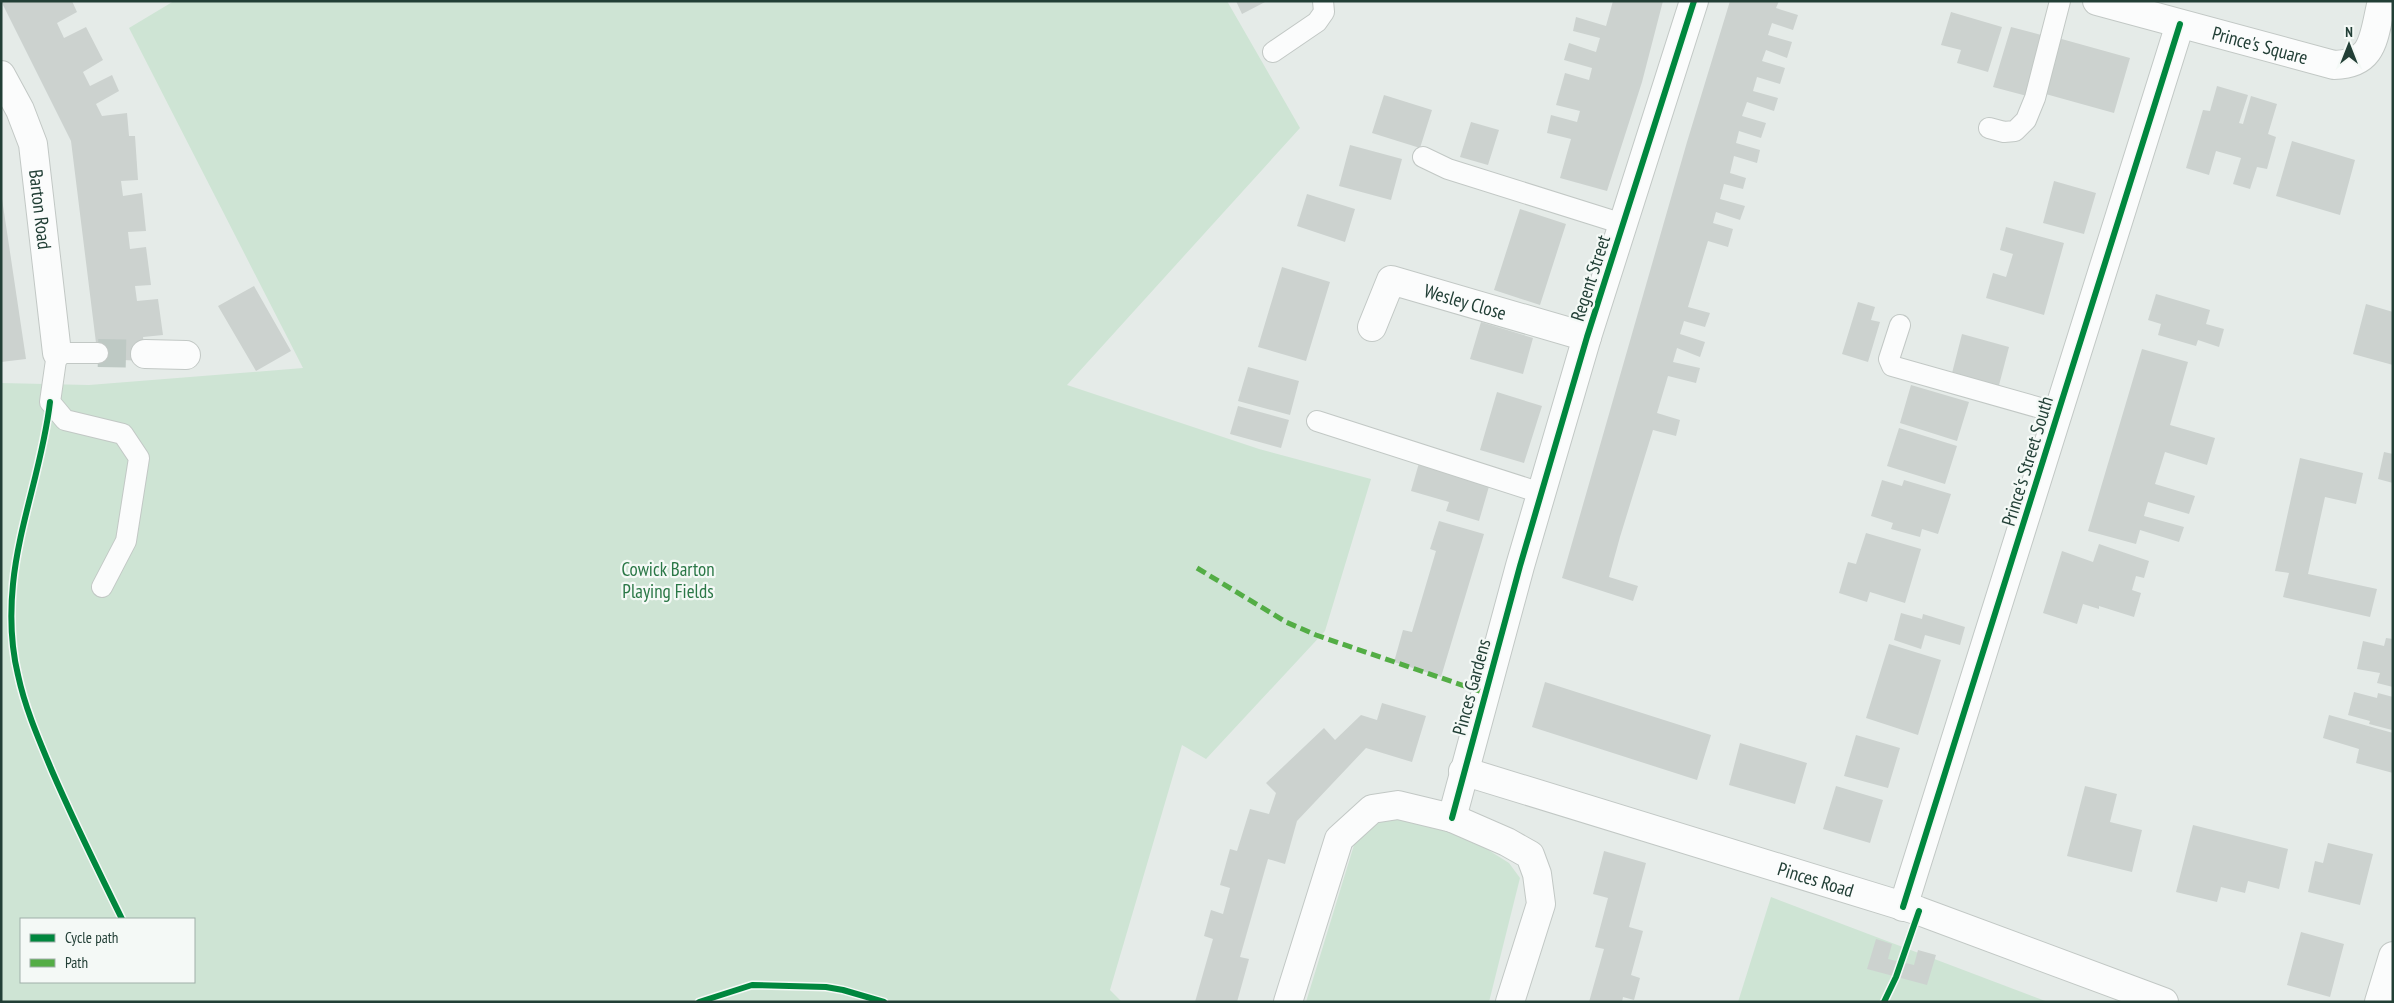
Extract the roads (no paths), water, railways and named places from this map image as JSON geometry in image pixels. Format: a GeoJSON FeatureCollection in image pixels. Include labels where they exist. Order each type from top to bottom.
{"type":"FeatureCollection","features":[{"type":"Feature","properties":{"kind":"street","name":"Regent Street"},"geometry":{"type":"LineString","coordinates":[[1520,566],[1587,337],[1694,1]]}},
{"type":"Feature","properties":{"kind":"street","name":"Prince's Square"},"geometry":{"type":"LineString","coordinates":[[2098,1],[2334,65],[2352,65],[2363,58],[2371,46],[2382,1]]}},
{"type":"Feature","properties":{"kind":"street","name":"Prince's Street South"},"geometry":{"type":"LineString","coordinates":[[1903,907],[2180,24]]}},
{"type":"Feature","properties":{"kind":"street","name":"Barton Road"},"geometry":{"type":"LineString","coordinates":[[1,74],[11,113],[33,144],[57,353]]}},
{"type":"Feature","properties":{"kind":"street","name":"Wesley Close"},"geometry":{"type":"LineString","coordinates":[[1372,327],[1391,280],[1587,337]]}},
{"type":"Feature","properties":{"kind":"street"},"geometry":{"type":"LineString","coordinates":[[145,354],[186,355]]}},
{"type":"Feature","properties":{"kind":"street","name":"Pinces Gardens"},"geometry":{"type":"LineString","coordinates":[[1452,818],[1520,566]]}},
{"type":"Feature","properties":{"kind":"street","name":"Pinces Road"},"geometry":{"type":"LineString","coordinates":[[1463,772],[1903,907],[2164,1002]]}},
{"type":"Feature","properties":{"kind":"street"},"geometry":{"type":"LineString","coordinates":[[1288,1002],[1339,839],[1372,810],[1398,805],[1452,818],[1507,842],[1530,855],[1537,874],[1541,904],[1510,1002]]}},
{"type":"Feature","properties":{"kind":"street"},"geometry":{"type":"LineString","coordinates":[[2379,1002],[2393,956]]}},
{"type":"Feature","properties":{"kind":"lane"},"geometry":{"type":"LineString","coordinates":[[1273,52],[1317,22],[1324,12],[1323,1]]}},
{"type":"Feature","properties":{"kind":"lane"},"geometry":{"type":"LineString","coordinates":[[1989,128],[2004,132],[2015,131],[2026,120],[2035,98],[2060,1]]}},
{"type":"Feature","properties":{"kind":"lane"},"geometry":{"type":"LineString","coordinates":[[1423,157],[1448,169],[1623,224]]}},
{"type":"Feature","properties":{"kind":"lane"},"geometry":{"type":"LineString","coordinates":[[1900,325],[1889,359],[1892,366],[2058,413]]}},
{"type":"Feature","properties":{"kind":"lane"},"geometry":{"type":"LineString","coordinates":[[98,354],[57,353],[50,402],[65,420],[123,434],[139,458],[126,541],[102,587]]}},
{"type":"Feature","properties":{"kind":"lane"},"geometry":{"type":"LineString","coordinates":[[1317,422],[1541,493]]}},
{"type":"Feature","properties":{"kind":"tunnel"},"geometry":{"type":"LineString","coordinates":[[98,353],[145,354]]}},
{"type":"Feature","properties":{"kind":"park label","name":"Cowick Barton Playing Fields"},"geometry":{"type":"Point","coordinates":[668,580]}}]}
